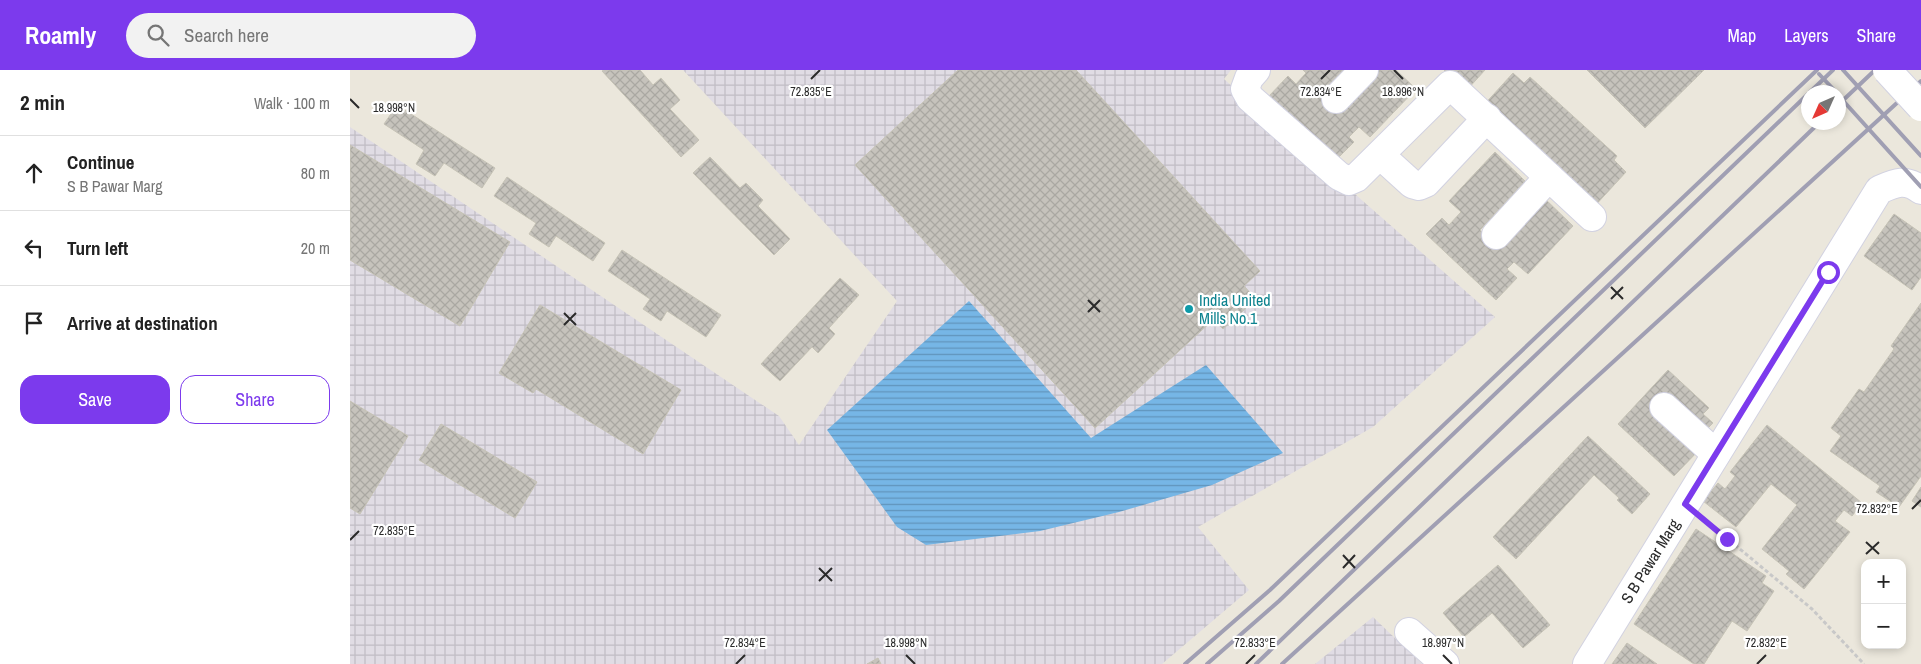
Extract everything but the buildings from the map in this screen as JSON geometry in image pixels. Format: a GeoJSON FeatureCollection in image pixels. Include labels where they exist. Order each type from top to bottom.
{"type":"FeatureCollection","features":[{"type":"Feature","properties":{"kind":"street"},"geometry":{"type":"LineString","coordinates":[[1256,70],[1249,78],[1245,89],[1250,98],[1339,176],[1349,181],[1356,178],[1380,155],[1442,77],[1592,217]]}},
{"type":"Feature","properties":{"kind":"street"},"geometry":{"type":"LineString","coordinates":[[1336,100],[1364,70]]}},
{"type":"Feature","properties":{"kind":"street"},"geometry":{"type":"LineString","coordinates":[[1887,70],[1921,107]]}},
{"type":"Feature","properties":{"kind":"street"},"geometry":{"type":"LineString","coordinates":[[1380,155],[1412,184],[1419,186],[1426,183],[1487,118]]}},
{"type":"Feature","properties":{"kind":"street"},"geometry":{"type":"LineString","coordinates":[[1496,235],[1549,177]]}},
{"type":"Feature","properties":{"kind":"street","name":"S B Pawar Marg"},"geometry":{"type":"LineString","coordinates":[[1587,664],[1879,190],[1898,182],[1914,185],[1921,190]]}},
{"type":"Feature","properties":{"kind":"street"},"geometry":{"type":"LineString","coordinates":[[1664,407],[1716,454]]}},
{"type":"Feature","properties":{"kind":"street"},"geometry":{"type":"LineString","coordinates":[[1409,632],[1445,664]]}},
{"type":"Feature","properties":{"kind":"path"},"geometry":{"type":"LineString","coordinates":[[1685,504],[1812,609],[1864,664]]}},
{"type":"Feature","properties":{"kind":"shaded area"},"geometry":{"type":"Polygon","coordinates":[[[683,70],[1231,70],[1224,79],[1495,317],[1373,427],[1198,527],[1249,590],[1162,664],[350,664],[350,127],[779,416],[799,445],[897,301],[683,70]]]}},
{"type":"Feature","properties":{"kind":"shaded area"},"geometry":{"type":"Polygon","coordinates":[[[1373,617],[1422,664],[1315,664],[1373,617]]]}},
{"type":"Feature","properties":{"kind":"water"},"geometry":{"type":"Polygon","coordinates":[[[969,301],[1091,438],[1206,365],[1283,453],[1212,485],[1119,512],[1040,531],[926,545],[897,527],[827,430],[969,301]]]}},
{"type":"Feature","properties":{"kind":"railway"},"geometry":{"type":"LineString","coordinates":[[1185,664],[1270,590],[1817,70]]}},
{"type":"Feature","properties":{"kind":"railway"},"geometry":{"type":"LineString","coordinates":[[1817,85],[1833,70]]}},
{"type":"Feature","properties":{"kind":"railway"},"geometry":{"type":"LineString","coordinates":[[1843,70],[1921,156]]}},
{"type":"Feature","properties":{"kind":"railway"},"geometry":{"type":"LineString","coordinates":[[1846,97],[1875,70]]}},
{"type":"Feature","properties":{"kind":"railway"},"geometry":{"type":"LineString","coordinates":[[1819,74],[1829,85]]}},
{"type":"Feature","properties":{"kind":"railway"},"geometry":{"type":"LineString","coordinates":[[1282,664],[1921,81]]}},
{"type":"Feature","properties":{"kind":"railway"},"geometry":{"type":"LineString","coordinates":[[1207,664],[1279,601],[1801,101]]}},
{"type":"Feature","properties":{"kind":"railway"},"geometry":{"type":"LineString","coordinates":[[1846,104],[1921,187]]}},
{"type":"Feature","properties":{"kind":"railway"},"geometry":{"type":"LineString","coordinates":[[1256,664],[1812,130]]}},
{"type":"Feature","properties":{"kind":"place","name":"India United Mills No.1"},"geometry":{"type":"Point","coordinates":[1189,309]}},
{"type":"Feature","properties":{"kind":"route"},"geometry":{"type":"LineString","coordinates":[[1727,539],[1685,504],[1828,272]]}}]}
